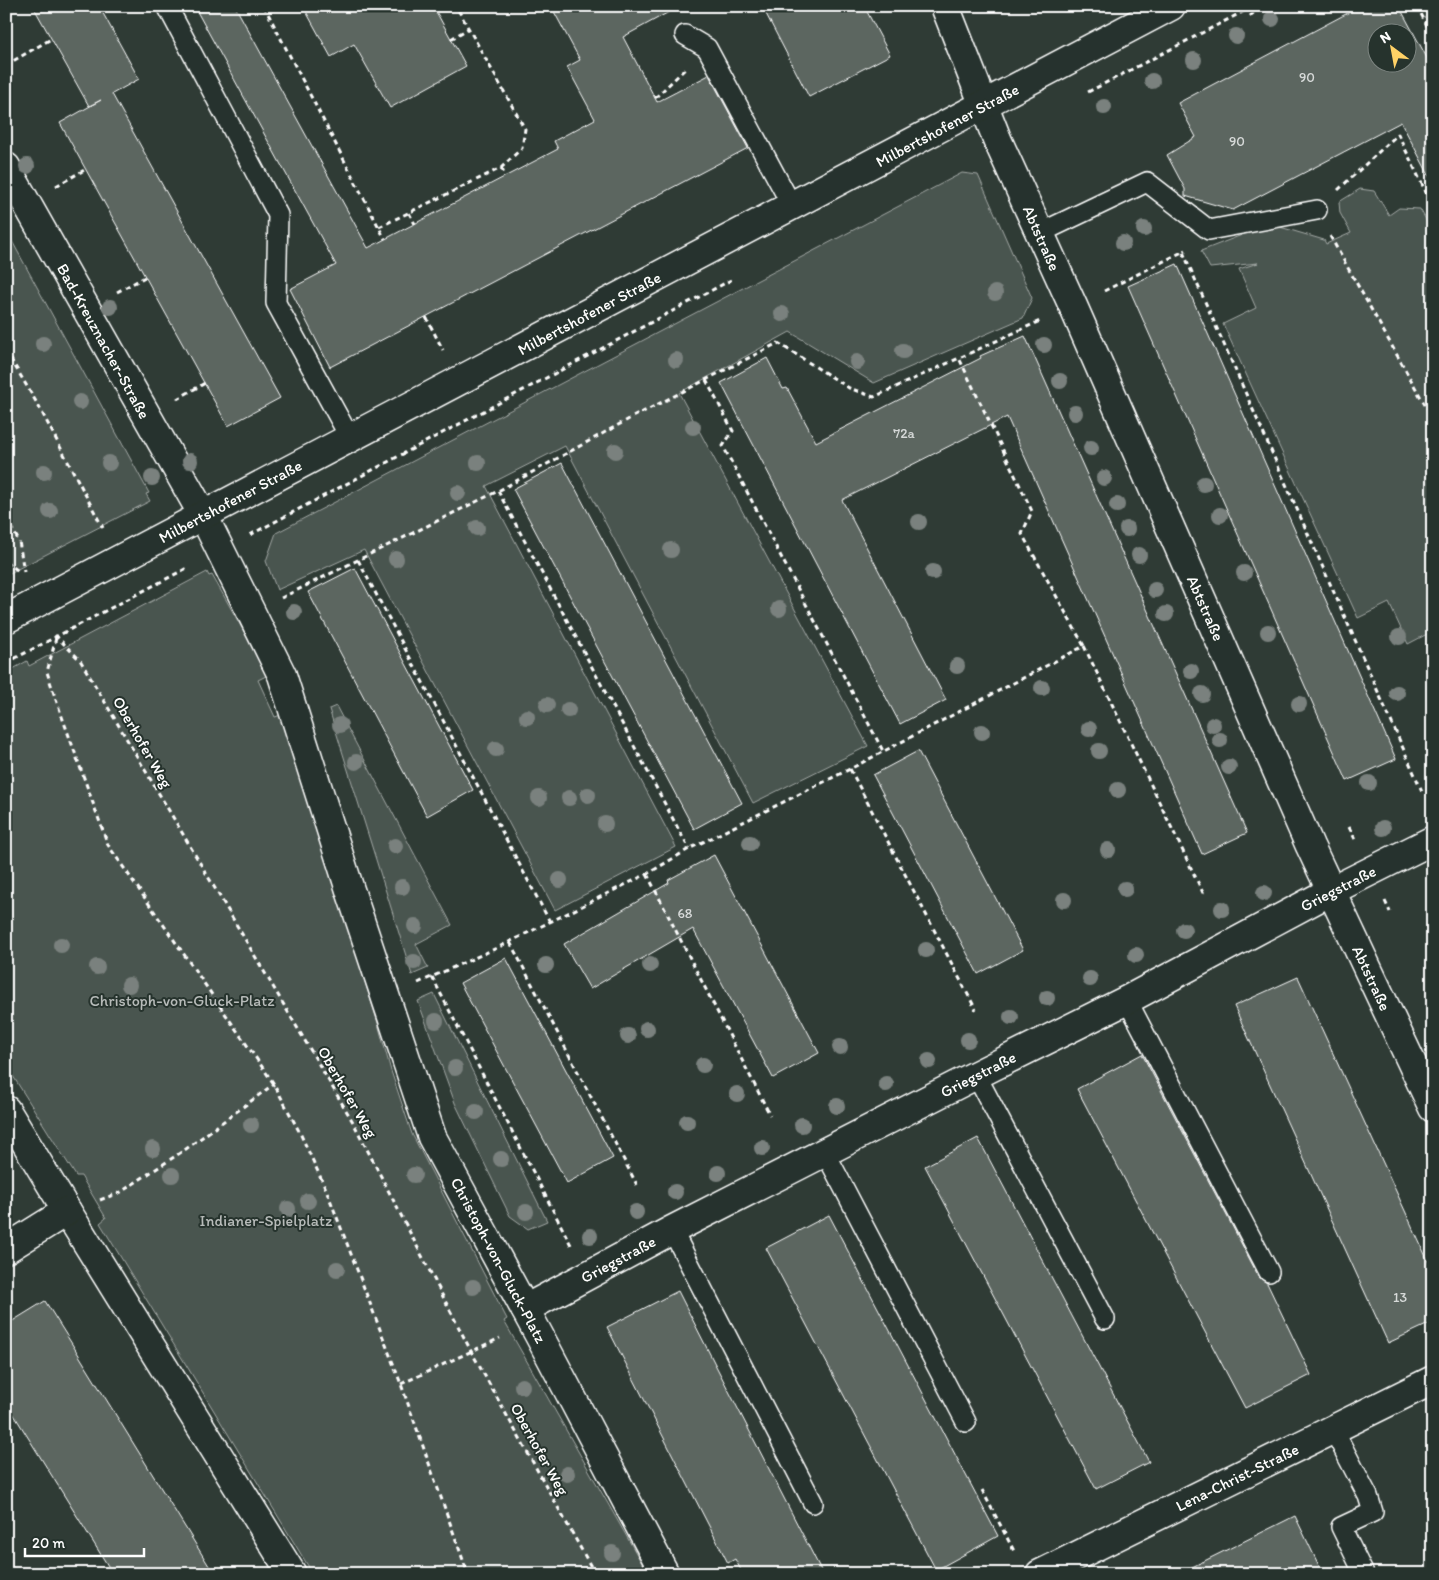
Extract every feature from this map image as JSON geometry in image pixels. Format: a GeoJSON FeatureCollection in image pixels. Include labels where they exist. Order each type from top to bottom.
{"type":"FeatureCollection","features":[{"type":"Feature","properties":{"kind":"street","name":"Abtstraße"},"geometry":{"type":"LineString","coordinates":[[946,6],[983,106],[1331,891],[1433,1108]]}},
{"type":"Feature","properties":{"kind":"street","name":"Milbertshofener Straße"},"geometry":{"type":"LineString","coordinates":[[6,619],[1171,6]]}},
{"type":"Feature","properties":{"kind":"street","name":"Bad-Kreuznacher-Straße"},"geometry":{"type":"LineString","coordinates":[[6,167],[203,515]]}},
{"type":"Feature","properties":{"kind":"street","name":"Christoph-von-Gluck-Platz"},"geometry":{"type":"LineString","coordinates":[[203,515],[282,675],[432,1137],[665,1574]]}},
{"type":"Feature","properties":{"kind":"street","name":"Griegstraße"},"geometry":{"type":"LineString","coordinates":[[525,1309],[672,1230],[1127,1000],[1331,891],[1433,840]]}},
{"type":"Feature","properties":{"kind":"street"},"geometry":{"type":"LineString","coordinates":[[6,1110],[292,1574]]}},
{"type":"Feature","properties":{"kind":"street"},"geometry":{"type":"LineString","coordinates":[[6,1249],[67,1211]]}},
{"type":"Feature","properties":{"kind":"street","name":"Lena-Christ-Straße"},"geometry":{"type":"LineString","coordinates":[[1040,1574],[1433,1380]]}},
{"type":"Feature","properties":{"kind":"lane"},"geometry":{"type":"LineString","coordinates":[[167,6],[278,215],[276,303],[350,438]]}},
{"type":"Feature","properties":{"kind":"lane"},"geometry":{"type":"LineString","coordinates":[[685,36],[707,48],[792,206]]}},
{"type":"Feature","properties":{"kind":"lane"},"geometry":{"type":"LineString","coordinates":[[1040,233],[1147,182],[1209,230],[1317,210]]}},
{"type":"Feature","properties":{"kind":"lane"},"geometry":{"type":"LineString","coordinates":[[1127,1000],[1269,1272]]}},
{"type":"Feature","properties":{"kind":"lane"},"geometry":{"type":"LineString","coordinates":[[976,1075],[1105,1319]]}},
{"type":"Feature","properties":{"kind":"lane"},"geometry":{"type":"LineString","coordinates":[[825,1152],[966,1422]]}},
{"type":"Feature","properties":{"kind":"lane"},"geometry":{"type":"LineString","coordinates":[[672,1230],[813,1504]]}},
{"type":"Feature","properties":{"kind":"lane"},"geometry":{"type":"LineString","coordinates":[[1333,1430],[1368,1496],[1373,1512],[1341,1527],[1364,1574]]}},
{"type":"Feature","properties":{"kind":"path"},"geometry":{"type":"LineString","coordinates":[[264,6],[385,239]]}},
{"type":"Feature","properties":{"kind":"path"},"geometry":{"type":"LineString","coordinates":[[379,227],[501,168],[522,148],[524,130],[456,6]]}},
{"type":"Feature","properties":{"kind":"path"},"geometry":{"type":"LineString","coordinates":[[1086,93],[1254,6]]}},
{"type":"Feature","properties":{"kind":"path"},"geometry":{"type":"LineString","coordinates":[[1250,16],[1261,6]]}},
{"type":"Feature","properties":{"kind":"path"},"geometry":{"type":"LineString","coordinates":[[1417,6],[1433,37]]}},
{"type":"Feature","properties":{"kind":"path"},"geometry":{"type":"LineString","coordinates":[[451,39],[469,28]]}},
{"type":"Feature","properties":{"kind":"path"},"geometry":{"type":"LineString","coordinates":[[6,65],[52,39]]}},
{"type":"Feature","properties":{"kind":"path"},"geometry":{"type":"LineString","coordinates":[[655,98],[707,48]]}},
{"type":"Feature","properties":{"kind":"path"},"geometry":{"type":"LineString","coordinates":[[1433,208],[1398,134],[1317,210],[1333,242],[1433,418]]}},
{"type":"Feature","properties":{"kind":"path"},"geometry":{"type":"LineString","coordinates":[[501,168],[506,176]]}},
{"type":"Feature","properties":{"kind":"path"},"geometry":{"type":"LineString","coordinates":[[409,212],[414,224]]}},
{"type":"Feature","properties":{"kind":"path"},"geometry":{"type":"LineString","coordinates":[[252,612],[498,491],[631,418],[778,343],[849,388],[874,397],[1073,306],[1183,252],[1209,230]]}},
{"type":"Feature","properties":{"kind":"path"},"geometry":{"type":"LineString","coordinates":[[1183,252],[1422,791]]}},
{"type":"Feature","properties":{"kind":"path"},"geometry":{"type":"LineString","coordinates":[[6,663],[732,279]]}},
{"type":"Feature","properties":{"kind":"path"},"geometry":{"type":"LineString","coordinates":[[6,351],[38,405],[105,532]]}},
{"type":"Feature","properties":{"kind":"path"},"geometry":{"type":"LineString","coordinates":[[959,358],[1032,512],[1022,534],[1084,646],[1205,897]]}},
{"type":"Feature","properties":{"kind":"path"},"geometry":{"type":"LineString","coordinates":[[706,380],[733,431],[723,446],[883,752]]}},
{"type":"Feature","properties":{"kind":"path"},"geometry":{"type":"LineString","coordinates":[[498,491],[689,849]]}},
{"type":"Feature","properties":{"kind":"path"},"geometry":{"type":"LineString","coordinates":[[6,519],[19,541],[24,575],[6,562]]}},
{"type":"Feature","properties":{"kind":"path"},"geometry":{"type":"LineString","coordinates":[[358,560],[550,922]]}},
{"type":"Feature","properties":{"kind":"path"},"geometry":{"type":"LineString","coordinates":[[56,637],[47,672],[54,698],[108,845],[274,1084],[300,1133],[326,1189],[401,1384],[468,1574]]}},
{"type":"Feature","properties":{"kind":"path","name":"Oberhofer Weg"},"geometry":{"type":"LineString","coordinates":[[56,637],[80,660],[353,1122],[471,1351],[595,1574]]}},
{"type":"Feature","properties":{"kind":"path"},"geometry":{"type":"LineString","coordinates":[[385,996],[510,942],[647,874],[689,849],[850,769],[1084,646]]}},
{"type":"Feature","properties":{"kind":"path"},"geometry":{"type":"LineString","coordinates":[[850,769],[976,1010]]}},
{"type":"Feature","properties":{"kind":"path"},"geometry":{"type":"LineString","coordinates":[[647,874],[770,1115]]}},
{"type":"Feature","properties":{"kind":"path"},"geometry":{"type":"LineString","coordinates":[[510,942],[637,1185]]}},
{"type":"Feature","properties":{"kind":"path"},"geometry":{"type":"LineString","coordinates":[[432,977],[560,1225]]}},
{"type":"Feature","properties":{"kind":"path"},"geometry":{"type":"LineString","coordinates":[[67,1211],[121,1192],[186,1149],[274,1084]]}},
{"type":"Feature","properties":{"kind":"path"},"geometry":{"type":"LineString","coordinates":[[401,1384],[508,1334]]}},
{"type":"Feature","properties":{"kind":"path"},"geometry":{"type":"LineString","coordinates":[[982,1490],[1007,1539]]}},
{"type":"Feature","properties":{"kind":"green space"},"geometry":{"type":"Polygon","coordinates":[[[962,173],[978,175],[1032,298],[1023,318],[874,383],[790,332],[679,393],[868,746],[753,803],[565,446],[486,486],[676,847],[555,910],[364,550],[277,590],[266,561],[276,533],[962,173]]]}},
{"type":"Feature","properties":{"kind":"green space"},"geometry":{"type":"Polygon","coordinates":[[[1360,189],[1374,191],[1389,215],[1399,208],[1420,209],[1433,232],[1433,631],[1408,644],[1389,603],[1358,618],[1223,324],[1256,308],[1239,269],[1258,263],[1210,268],[1201,251],[1270,224],[1324,240],[1326,244],[1351,233],[1340,213],[1339,202],[1360,189]]]}},
{"type":"Feature","properties":{"kind":"green space"},"geometry":{"type":"Polygon","coordinates":[[[6,230],[149,493],[146,494],[150,501],[6,575],[6,230]]]}},
{"type":"Feature","properties":{"kind":"green space","name":"Christoph-von-Gluck-Platz"},"geometry":{"type":"Polygon","coordinates":[[[207,572],[209,576],[212,575],[255,651],[266,676],[258,680],[275,717],[281,715],[412,1134],[507,1319],[504,1321],[648,1574],[313,1574],[100,1223],[106,1218],[81,1176],[76,1176],[6,1065],[6,673],[27,661],[29,666],[207,572]]]}},
{"type":"Feature","properties":{"kind":"green space"},"geometry":{"type":"Polygon","coordinates":[[[336,706],[452,925],[416,944],[428,968],[412,975],[329,709],[336,706]]]}},
{"type":"Feature","properties":{"kind":"green space"},"geometry":{"type":"Polygon","coordinates":[[[434,994],[547,1221],[528,1229],[510,1216],[455,1103],[418,1001],[434,994]]]}},
{"type":"Feature","properties":{"kind":"building"},"geometry":{"type":"Polygon","coordinates":[[[33,6],[99,6],[139,79],[112,94],[280,398],[228,426],[60,123],[101,100],[89,106],[33,6]]]}},
{"type":"Feature","properties":{"kind":"building"},"geometry":{"type":"Polygon","coordinates":[[[194,6],[235,6],[368,248],[558,149],[554,141],[595,119],[567,67],[580,60],[551,6],[680,6],[623,37],[657,102],[709,75],[748,148],[330,367],[290,289],[336,265],[194,6]]]}},
{"type":"Feature","properties":{"kind":"building"},"geometry":{"type":"Polygon","coordinates":[[[303,6],[433,6],[466,66],[390,108],[354,44],[331,57],[303,6]]]}},
{"type":"Feature","properties":{"kind":"building"},"geometry":{"type":"Polygon","coordinates":[[[762,6],[864,6],[890,55],[809,97],[762,6]]]}},
{"type":"Feature","properties":{"kind":"building"},"geometry":{"type":"Polygon","coordinates":[[[1361,6],[1399,6],[1408,22],[1366,22],[1366,72],[1416,72],[1416,38],[1433,69],[1433,183],[1401,122],[1233,210],[1185,196],[1185,189],[1167,155],[1196,137],[1178,103],[1361,6]]]}},
{"type":"Feature","properties":{"kind":"building"},"geometry":{"type":"Polygon","coordinates":[[[1177,264],[1396,759],[1347,781],[1128,286],[1177,264]]]}},
{"type":"Feature","properties":{"kind":"building"},"geometry":{"type":"Polygon","coordinates":[[[1025,336],[1247,833],[1202,854],[1007,417],[842,500],[946,700],[900,724],[721,383],[767,358],[783,389],[787,388],[816,442],[981,358],[980,356],[1025,336]]]}},
{"type":"Feature","properties":{"kind":"building"},"geometry":{"type":"Polygon","coordinates":[[[562,463],[742,803],[694,829],[513,489],[562,463]]]}},
{"type":"Feature","properties":{"kind":"building"},"geometry":{"type":"Polygon","coordinates":[[[355,568],[473,790],[427,816],[308,592],[355,568]]]}},
{"type":"Feature","properties":{"kind":"building"},"geometry":{"type":"Polygon","coordinates":[[[918,751],[1023,950],[978,974],[873,775],[918,751]]]}},
{"type":"Feature","properties":{"kind":"building"},"geometry":{"type":"Polygon","coordinates":[[[714,855],[819,1053],[773,1078],[693,929],[590,989],[564,944],[669,883],[668,880],[714,855]]]}},
{"type":"Feature","properties":{"kind":"building"},"geometry":{"type":"Polygon","coordinates":[[[506,958],[613,1158],[567,1183],[460,983],[506,958]]]}},
{"type":"Feature","properties":{"kind":"building"},"geometry":{"type":"Polygon","coordinates":[[[1298,977],[1433,1272],[1433,1322],[1388,1343],[1234,1006],[1298,977]]]}},
{"type":"Feature","properties":{"kind":"building"},"geometry":{"type":"Polygon","coordinates":[[[1142,1054],[1259,1277],[1267,1283],[1311,1375],[1245,1408],[1077,1089],[1142,1054]]]}},
{"type":"Feature","properties":{"kind":"building"},"geometry":{"type":"Polygon","coordinates":[[[978,1138],[1149,1462],[1096,1489],[925,1166],[978,1138]]]}},
{"type":"Feature","properties":{"kind":"building"},"geometry":{"type":"Polygon","coordinates":[[[829,1215],[998,1536],[936,1570],[766,1248],[829,1215]]]}},
{"type":"Feature","properties":{"kind":"building"},"geometry":{"type":"Polygon","coordinates":[[[678,1291],[823,1574],[743,1574],[735,1559],[728,1563],[607,1327],[678,1291]]]}},
{"type":"Feature","properties":{"kind":"building"},"geometry":{"type":"Polygon","coordinates":[[[45,1301],[214,1574],[113,1574],[6,1402],[6,1325],[45,1301]]]}},
{"type":"Feature","properties":{"kind":"building"},"geometry":{"type":"Polygon","coordinates":[[[1295,1516],[1323,1574],[1178,1574],[1295,1516]]]}},
{"type":"Feature","properties":{"kind":"park label","name":"Indianer-Spielplatz"},"geometry":{"type":"Point","coordinates":[266,1220]}}]}
